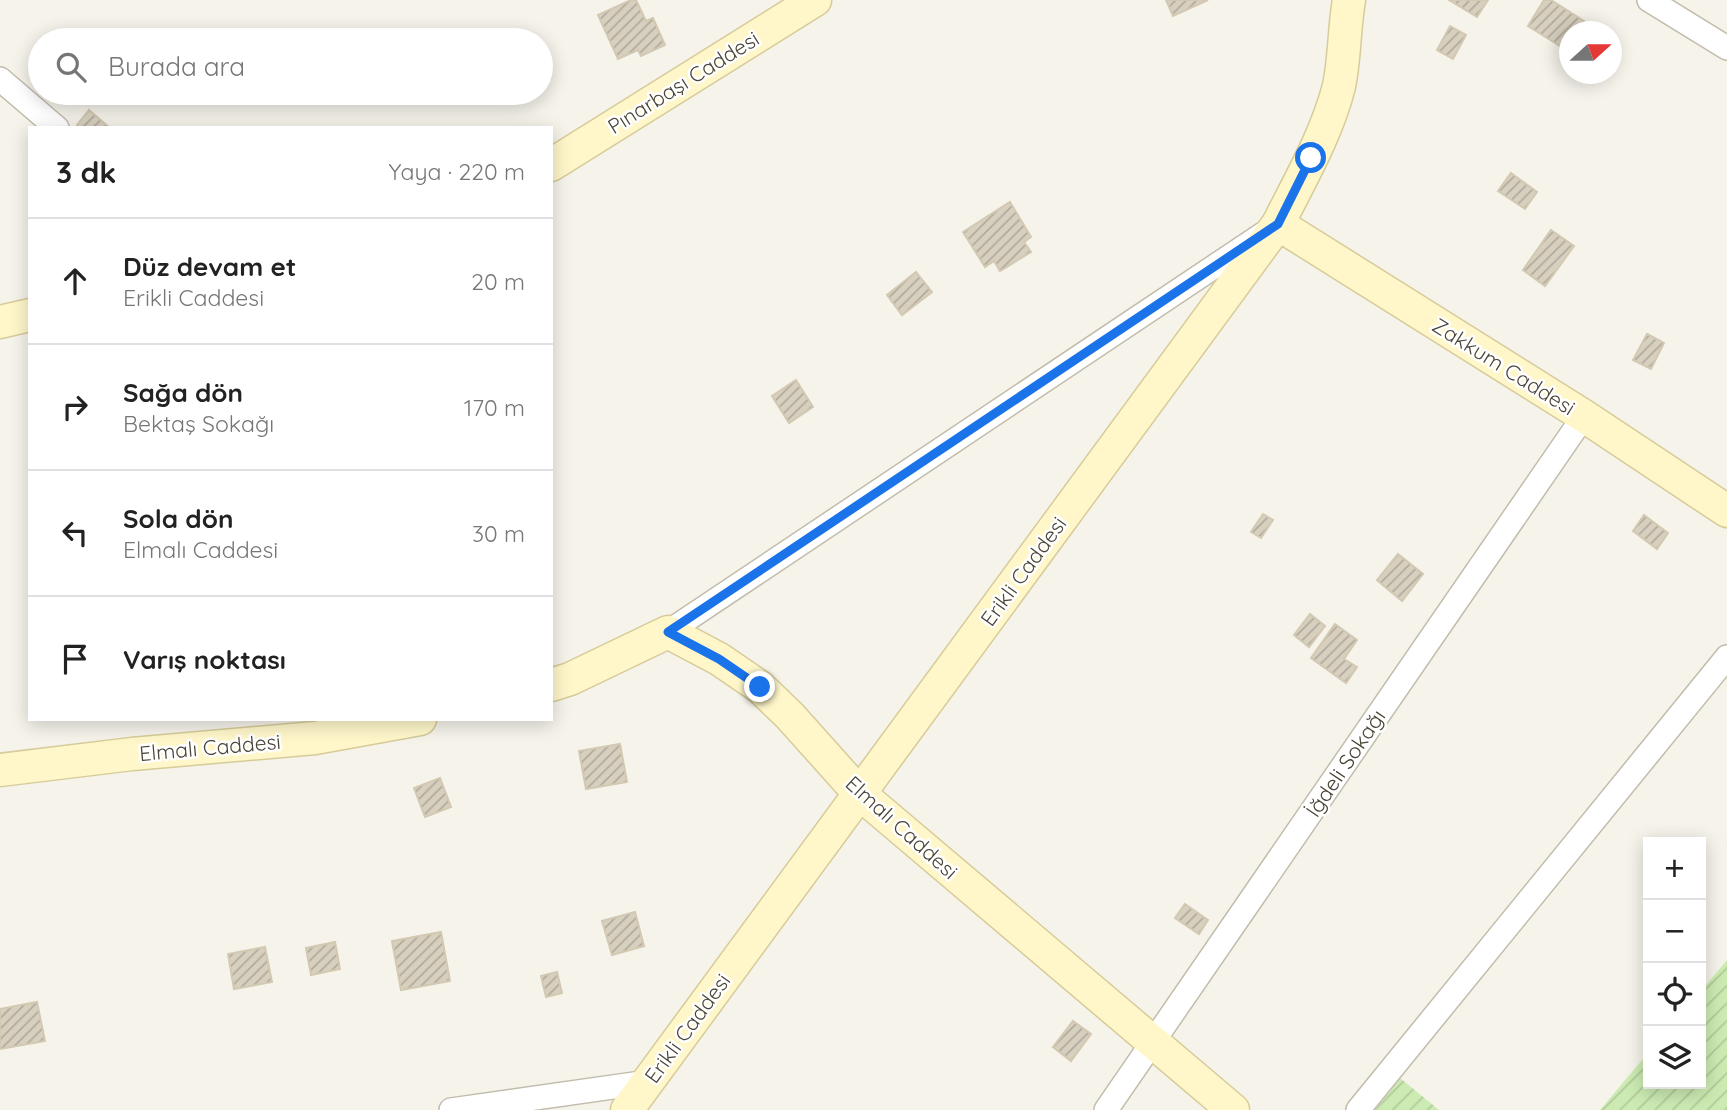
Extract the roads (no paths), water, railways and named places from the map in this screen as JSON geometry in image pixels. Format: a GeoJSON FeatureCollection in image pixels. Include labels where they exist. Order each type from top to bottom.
{"type":"FeatureCollection","features":[{"type":"Feature","properties":{"kind":"street","name":"Pınarbaşı Caddesi"},"geometry":{"type":"LineString","coordinates":[[553,163],[815,0]]}},
{"type":"Feature","properties":{"kind":"street","name":"Erikli Caddesi"},"geometry":{"type":"LineString","coordinates":[[628,1110],[1278,224],[1311,158],[1338,87],[1345,51],[1349,0]]}},
{"type":"Feature","properties":{"kind":"street"},"geometry":{"type":"LineString","coordinates":[[1649,0],[1727,48]]}},
{"type":"Feature","properties":{"kind":"street"},"geometry":{"type":"LineString","coordinates":[[0,79],[28,103]]}},
{"type":"Feature","properties":{"kind":"street"},"geometry":{"type":"LineString","coordinates":[[30,105],[55,126]]}},
{"type":"Feature","properties":{"kind":"street","name":"Zakkum Caddesi"},"geometry":{"type":"LineString","coordinates":[[1278,224],[1584,416],[1727,511]]}},
{"type":"Feature","properties":{"kind":"street"},"geometry":{"type":"LineString","coordinates":[[553,684],[570,679],[668,632],[1278,224]]}},
{"type":"Feature","properties":{"kind":"street"},"geometry":{"type":"LineString","coordinates":[[0,321],[28,315]]}},
{"type":"Feature","properties":{"kind":"street","name":"İğdeli Sokağı"},"geometry":{"type":"LineString","coordinates":[[1106,1110],[1584,416]]}},
{"type":"Feature","properties":{"kind":"street","name":"Elmalı Caddesi"},"geometry":{"type":"LineString","coordinates":[[668,632],[719,659],[760,687],[790,716],[859,793],[1233,1110]]}},
{"type":"Feature","properties":{"kind":"street"},"geometry":{"type":"LineString","coordinates":[[1358,1110],[1727,657]]}},
{"type":"Feature","properties":{"kind":"street","name":"Elmalı Caddesi"},"geometry":{"type":"LineString","coordinates":[[0,769],[315,738],[408,721]]}},
{"type":"Feature","properties":{"kind":"street"},"geometry":{"type":"LineString","coordinates":[[451,1110],[648,1082]]}}]}
